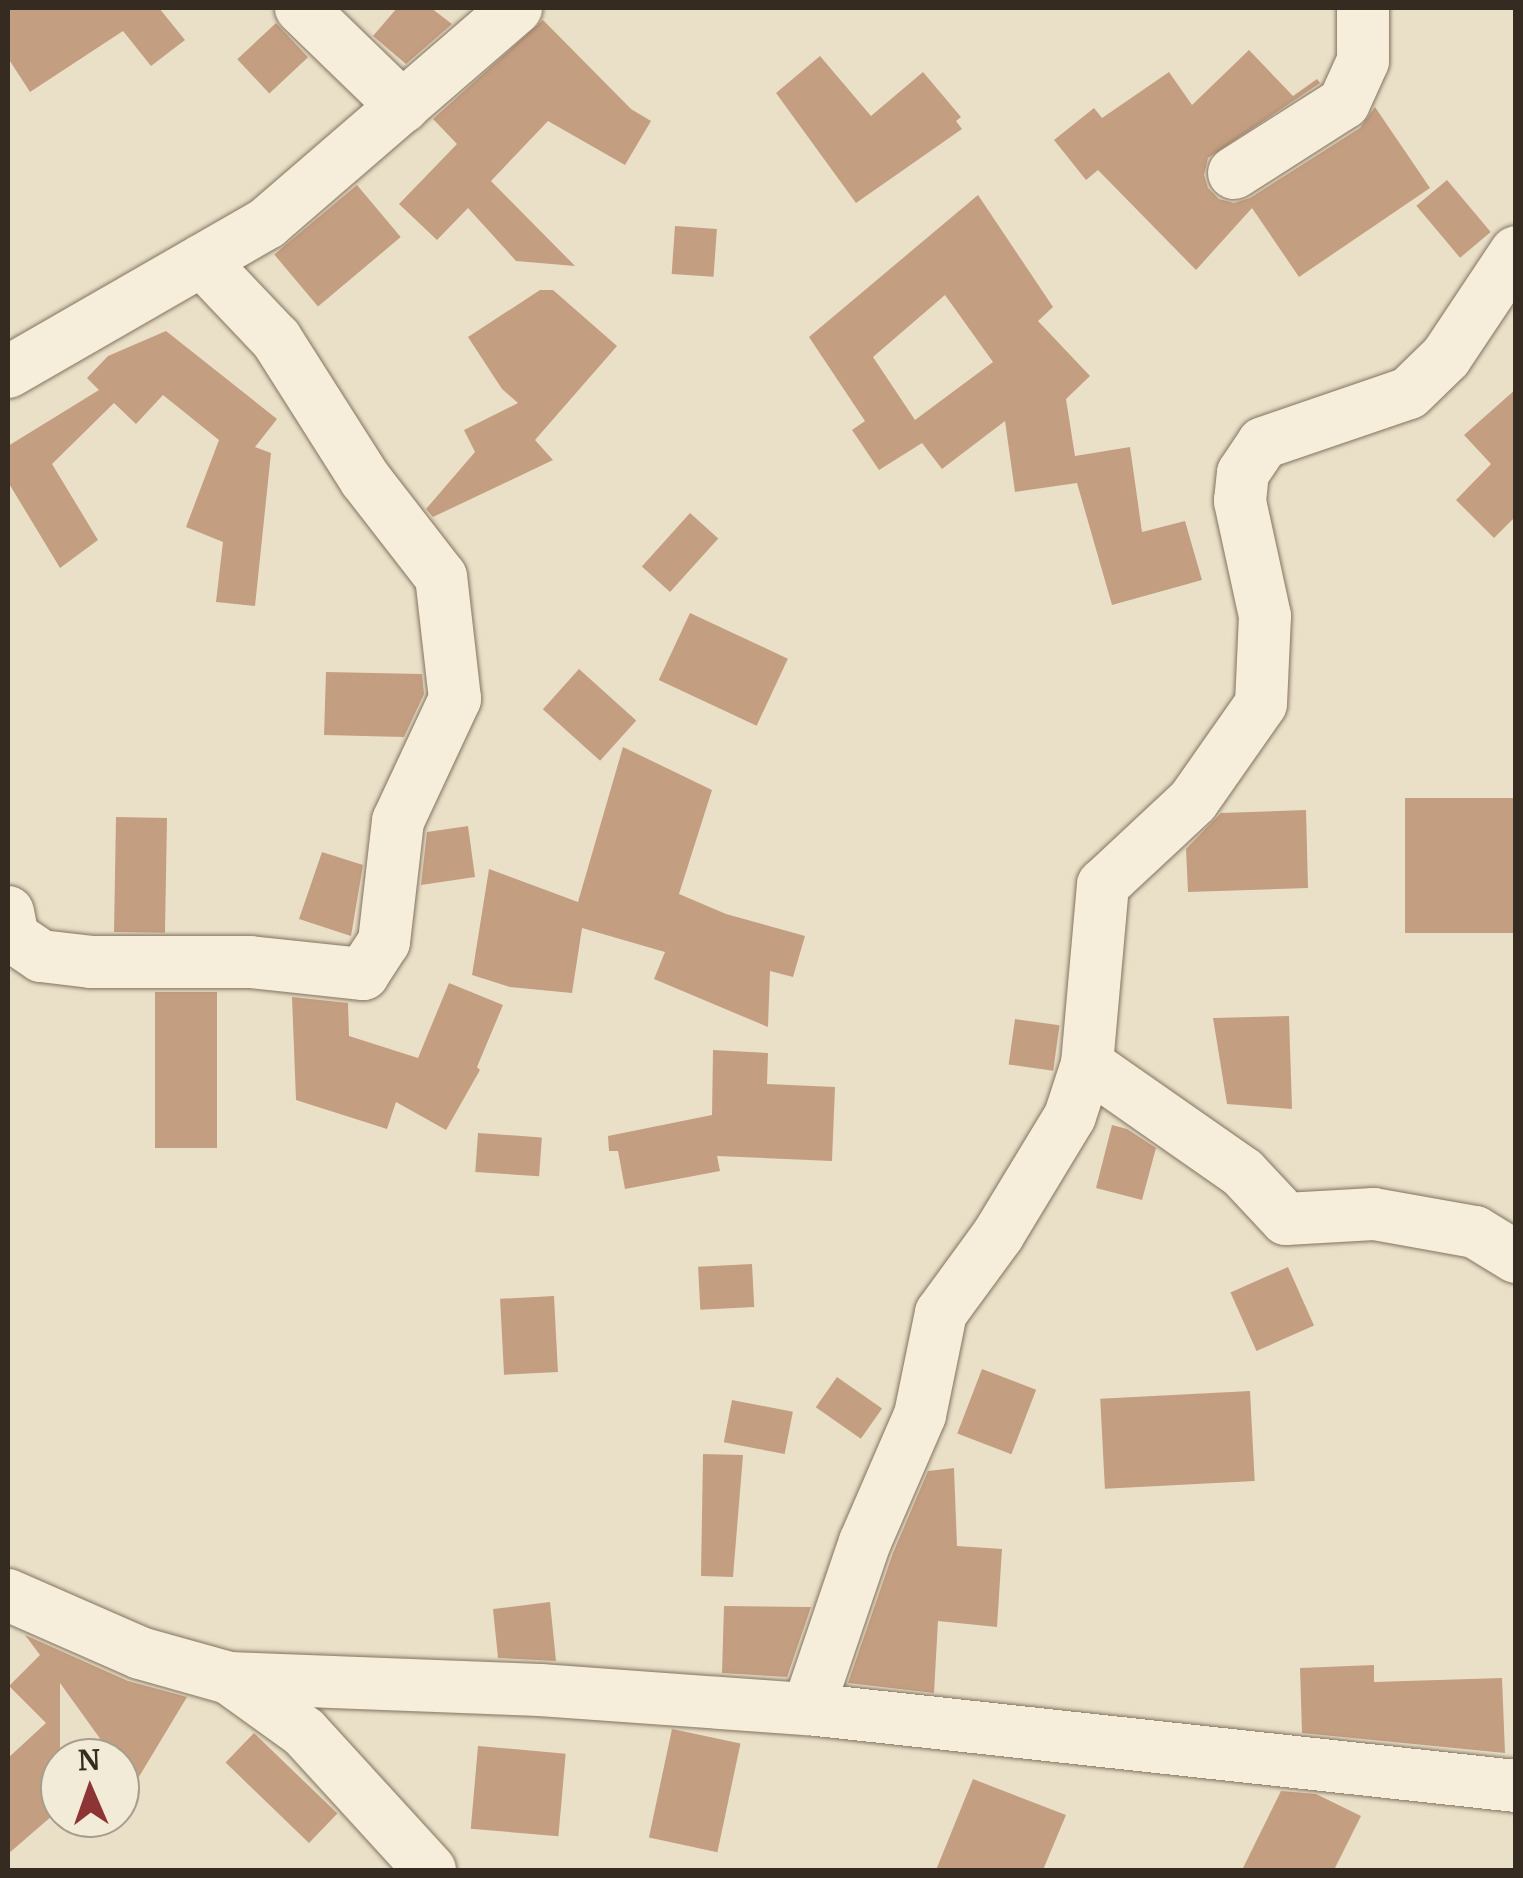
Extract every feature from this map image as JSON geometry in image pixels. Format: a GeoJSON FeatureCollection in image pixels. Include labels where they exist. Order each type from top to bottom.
{"type":"FeatureCollection","features":[{"type":"Feature","properties":{"kind":"street"},"geometry":{"type":"LineString","coordinates":[[300,8],[403,106]]}},
{"type":"Feature","properties":{"kind":"street"},"geometry":{"type":"LineString","coordinates":[[8,372],[267,223],[516,8]]}},
{"type":"Feature","properties":{"kind":"street"},"geometry":{"type":"LineString","coordinates":[[1234,173],[1344,103],[1363,60],[1363,8]]}},
{"type":"Feature","properties":{"kind":"street"},"geometry":{"type":"LineString","coordinates":[[808,1709],[865,1542],[920,1415],[941,1312],[998,1235],[1070,1116],[1087,1064],[1103,884],[1194,801],[1261,704],[1265,616],[1240,501],[1243,473],[1263,443],[1409,394],[1446,357],[1516,252]]}},
{"type":"Feature","properties":{"kind":"street"},"geometry":{"type":"LineString","coordinates":[[8,912],[14,938],[40,956],[91,962],[250,962],[363,974],[384,942],[398,821],[455,699],[441,576],[365,479],[276,339],[202,261]]}},
{"type":"Feature","properties":{"kind":"street"},"geometry":{"type":"LineString","coordinates":[[1087,1064],[1243,1172],[1286,1219],[1374,1214],[1475,1232],[1516,1256]]}},
{"type":"Feature","properties":{"kind":"street"},"geometry":{"type":"LineString","coordinates":[[8,1596],[140,1653],[229,1678],[540,1690],[808,1709],[1516,1786]]}},
{"type":"Feature","properties":{"kind":"street"},"geometry":{"type":"LineString","coordinates":[[229,1678],[304,1732],[430,1870]]}},
{"type":"Feature","properties":{"kind":"building"},"geometry":{"type":"Polygon","coordinates":[[[8,8],[159,8],[185,40],[151,66],[123,31],[30,92],[8,58],[8,8]]]}},
{"type":"Feature","properties":{"kind":"building"},"geometry":{"type":"Polygon","coordinates":[[[397,8],[431,8],[452,24],[406,64],[373,36],[397,8]]]}},
{"type":"Feature","properties":{"kind":"building"},"geometry":{"type":"Polygon","coordinates":[[[543,20],[631,109],[651,121],[625,165],[548,121],[491,181],[575,266],[516,261],[468,208],[437,240],[399,204],[457,144],[433,119],[543,20]]]}},
{"type":"Feature","properties":{"kind":"building"},"geometry":{"type":"Polygon","coordinates":[[[276,23],[308,57],[269,94],[237,59],[276,23]]]}},
{"type":"Feature","properties":{"kind":"building"},"geometry":{"type":"Polygon","coordinates":[[[1249,50],[1293,96],[1317,79],[1320,83],[1208,158],[1204,175],[1208,188],[1219,199],[1234,203],[1250,198],[1360,128],[1375,107],[1430,188],[1299,277],[1252,208],[1196,270],[1098,170],[1086,180],[1054,140],[1094,108],[1102,118],[1169,72],[1192,105],[1249,50]]]}},
{"type":"Feature","properties":{"kind":"building"},"geometry":{"type":"Polygon","coordinates":[[[820,56],[871,116],[923,72],[961,117],[956,121],[962,129],[856,203],[776,93],[820,56]]]}},
{"type":"Feature","properties":{"kind":"building"},"geometry":{"type":"Polygon","coordinates":[[[1447,180],[1491,232],[1460,258],[1416,206],[1447,180]]]}},
{"type":"Feature","properties":{"kind":"building"},"geometry":{"type":"Polygon","coordinates":[[[357,185],[401,237],[318,307],[274,254],[357,185]]]}},
{"type":"Feature","properties":{"kind":"building"},"geometry":{"type":"Polygon","coordinates":[[[978,195],[1053,307],[1038,321],[1090,376],[1066,399],[1075,456],[1130,447],[1142,532],[1185,521],[1202,580],[1112,605],[1077,483],[1015,492],[1005,421],[942,469],[922,443],[879,470],[852,430],[865,421],[809,337],[978,195]],[[945,295],[873,357],[915,420],[993,362],[945,295]]]}},
{"type":"Feature","properties":{"kind":"building"},"geometry":{"type":"Polygon","coordinates":[[[675,226],[717,229],[714,277],[672,274],[675,226]]]}},
{"type":"Feature","properties":{"kind":"building"},"geometry":{"type":"Polygon","coordinates":[[[540,290],[553,290],[617,346],[535,440],[553,460],[433,517],[426,509],[475,452],[464,430],[518,403],[502,389],[468,337],[540,290]]]}},
{"type":"Feature","properties":{"kind":"building"},"geometry":{"type":"Polygon","coordinates":[[[166,331],[277,419],[255,447],[271,453],[255,606],[216,602],[223,542],[186,527],[219,440],[163,395],[136,424],[114,403],[52,464],[98,540],[60,568],[8,482],[8,446],[99,390],[87,378],[108,356],[166,331]]]}},
{"type":"Feature","properties":{"kind":"building"},"geometry":{"type":"Polygon","coordinates":[[[1516,389],[1516,516],[1494,538],[1456,500],[1491,464],[1464,435],[1516,389]]]}},
{"type":"Feature","properties":{"kind":"building"},"geometry":{"type":"Polygon","coordinates":[[[690,513],[718,538],[670,592],[642,567],[690,513]]]}},
{"type":"Feature","properties":{"kind":"building"},"geometry":{"type":"Polygon","coordinates":[[[690,613],[788,659],[757,726],[659,680],[690,613]]]}},
{"type":"Feature","properties":{"kind":"building"},"geometry":{"type":"Polygon","coordinates":[[[579,669],[636,721],[600,761],[543,709],[579,669]]]}},
{"type":"Feature","properties":{"kind":"building"},"geometry":{"type":"Polygon","coordinates":[[[326,672],[422,674],[424,694],[404,737],[324,735],[326,672]]]}},
{"type":"Feature","properties":{"kind":"building"},"geometry":{"type":"Polygon","coordinates":[[[623,747],[712,790],[679,894],[726,914],[805,936],[793,977],[770,971],[768,1027],[654,979],[665,952],[582,928],[572,993],[510,987],[472,975],[489,869],[578,902],[623,747]]]}},
{"type":"Feature","properties":{"kind":"building"},"geometry":{"type":"Polygon","coordinates":[[[1405,798],[1516,798],[1516,933],[1405,933],[1405,798]]]}},
{"type":"Feature","properties":{"kind":"building"},"geometry":{"type":"Polygon","coordinates":[[[1306,810],[1308,888],[1188,892],[1186,849],[1221,813],[1306,810]]]}},
{"type":"Feature","properties":{"kind":"building"},"geometry":{"type":"Polygon","coordinates":[[[116,817],[167,818],[165,933],[114,932],[116,817]]]}},
{"type":"Feature","properties":{"kind":"building"},"geometry":{"type":"Polygon","coordinates":[[[468,826],[475,877],[421,885],[427,832],[468,826]]]}},
{"type":"Feature","properties":{"kind":"building"},"geometry":{"type":"Polygon","coordinates":[[[322,852],[363,865],[351,936],[299,919],[322,852]]]}},
{"type":"Feature","properties":{"kind":"building"},"geometry":{"type":"Polygon","coordinates":[[[449,983],[503,1005],[477,1067],[480,1070],[446,1130],[396,1102],[387,1129],[296,1100],[292,997],[348,1003],[349,1036],[418,1058],[449,983]]]}},
{"type":"Feature","properties":{"kind":"building"},"geometry":{"type":"Polygon","coordinates":[[[155,992],[217,992],[217,1148],[155,1148],[155,992]]]}},
{"type":"Feature","properties":{"kind":"building"},"geometry":{"type":"Polygon","coordinates":[[[1289,1016],[1292,1109],[1227,1104],[1213,1018],[1289,1016]]]}},
{"type":"Feature","properties":{"kind":"building"},"geometry":{"type":"Polygon","coordinates":[[[1015,1019],[1060,1025],[1053,1071],[1009,1065],[1015,1019]]]}},
{"type":"Feature","properties":{"kind":"building"},"geometry":{"type":"Polygon","coordinates":[[[713,1050],[768,1053],[767,1084],[835,1087],[832,1161],[717,1156],[720,1171],[625,1189],[618,1151],[609,1151],[608,1136],[712,1115],[713,1050]]]}},
{"type":"Feature","properties":{"kind":"building"},"geometry":{"type":"Polygon","coordinates":[[[1112,1125],[1127,1129],[1156,1148],[1142,1200],[1096,1188],[1112,1125]]]}},
{"type":"Feature","properties":{"kind":"building"},"geometry":{"type":"Polygon","coordinates":[[[478,1133],[542,1137],[539,1176],[475,1172],[478,1133]]]}},
{"type":"Feature","properties":{"kind":"building"},"geometry":{"type":"Polygon","coordinates":[[[752,1264],[754,1307],[700,1310],[698,1267],[752,1264]]]}},
{"type":"Feature","properties":{"kind":"building"},"geometry":{"type":"Polygon","coordinates":[[[1288,1267],[1314,1325],[1256,1351],[1230,1293],[1288,1267]]]}},
{"type":"Feature","properties":{"kind":"building"},"geometry":{"type":"Polygon","coordinates":[[[554,1296],[558,1372],[504,1375],[500,1299],[554,1296]]]}},
{"type":"Feature","properties":{"kind":"building"},"geometry":{"type":"Polygon","coordinates":[[[982,1369],[1036,1390],[1011,1454],[957,1433],[982,1369]]]}},
{"type":"Feature","properties":{"kind":"building"},"geometry":{"type":"Polygon","coordinates":[[[837,1377],[882,1409],[861,1439],[816,1407],[837,1377]]]}},
{"type":"Feature","properties":{"kind":"building"},"geometry":{"type":"Polygon","coordinates":[[[1250,1391],[1255,1481],[1105,1489],[1100,1399],[1250,1391]]]}},
{"type":"Feature","properties":{"kind":"building"},"geometry":{"type":"Polygon","coordinates":[[[732,1400],[793,1412],[785,1454],[724,1442],[732,1400]]]}},
{"type":"Feature","properties":{"kind":"building"},"geometry":{"type":"Polygon","coordinates":[[[703,1454],[743,1455],[733,1577],[701,1576],[703,1454]]]}},
{"type":"Feature","properties":{"kind":"building"},"geometry":{"type":"Polygon","coordinates":[[[954,1468],[957,1546],[1002,1549],[997,1627],[938,1621],[934,1693],[848,1683],[893,1553],[928,1471],[954,1468]]]}},
{"type":"Feature","properties":{"kind":"building"},"geometry":{"type":"Polygon","coordinates":[[[550,1602],[556,1661],[498,1658],[493,1609],[550,1602]]]}},
{"type":"Feature","properties":{"kind":"building"},"geometry":{"type":"Polygon","coordinates":[[[724,1606],[811,1607],[787,1677],[722,1673],[724,1606]]]}},
{"type":"Feature","properties":{"kind":"building"},"geometry":{"type":"Polygon","coordinates":[[[25,1635],[128,1681],[187,1697],[140,1775],[140,1738],[100,1738],[60,1683],[60,1738],[40,1738],[40,1826],[8,1854],[8,1758],[46,1723],[9,1686],[40,1655],[25,1635]]]}},
{"type":"Feature","properties":{"kind":"building"},"geometry":{"type":"Polygon","coordinates":[[[1374,1665],[1374,1682],[1502,1678],[1505,1753],[1302,1733],[1300,1668],[1374,1665]]]}},
{"type":"Feature","properties":{"kind":"building"},"geometry":{"type":"Polygon","coordinates":[[[672,1729],[740,1744],[717,1852],[649,1838],[672,1729]]]}},
{"type":"Feature","properties":{"kind":"building"},"geometry":{"type":"Polygon","coordinates":[[[254,1733],[337,1814],[309,1843],[226,1762],[254,1733]]]}},
{"type":"Feature","properties":{"kind":"building"},"geometry":{"type":"Polygon","coordinates":[[[478,1746],[566,1754],[558,1836],[471,1829],[478,1746]]]}},
{"type":"Feature","properties":{"kind":"building"},"geometry":{"type":"Polygon","coordinates":[[[973,1779],[1066,1815],[1043,1870],[936,1870],[973,1779]]]}},
{"type":"Feature","properties":{"kind":"building"},"geometry":{"type":"Polygon","coordinates":[[[1281,1791],[1316,1794],[1361,1816],[1334,1870],[1242,1870],[1281,1791]]]}}]}
